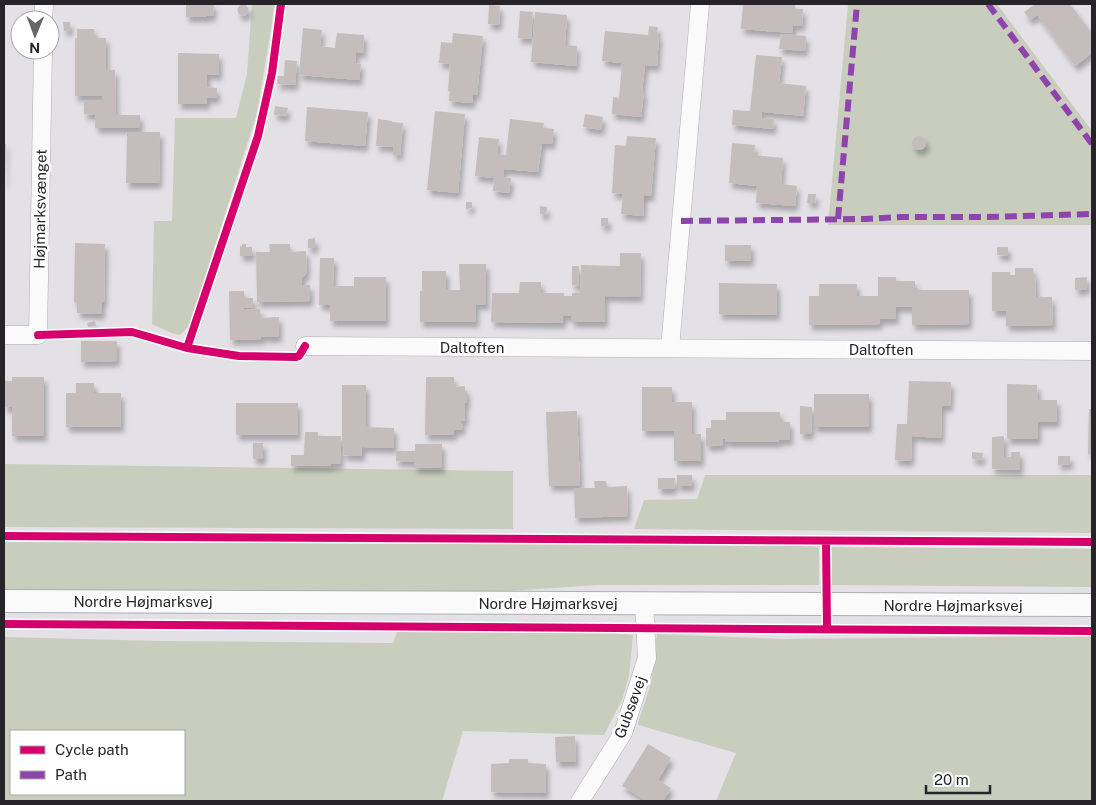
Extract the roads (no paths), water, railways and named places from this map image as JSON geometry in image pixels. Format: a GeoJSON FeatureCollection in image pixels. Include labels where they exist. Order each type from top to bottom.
{"type":"FeatureCollection","features":[{"type":"Feature","properties":{"kind":"street"},"geometry":{"type":"LineString","coordinates":[[670,348],[700,4]]}},
{"type":"Feature","properties":{"kind":"street","name":"Højmarksvænget"},"geometry":{"type":"LineString","coordinates":[[4,335],[38,335],[43,60]]}},
{"type":"Feature","properties":{"kind":"street","name":"Daltoften"},"geometry":{"type":"LineString","coordinates":[[305,346],[1092,351]]}},
{"type":"Feature","properties":{"kind":"street","name":"Nordre Højmarksvej"},"geometry":{"type":"LineString","coordinates":[[4,601],[1092,606]]}},
{"type":"Feature","properties":{"kind":"street","name":"Gubsøvej"},"geometry":{"type":"LineString","coordinates":[[580,801],[623,733],[647,658],[644,603]]}}]}
